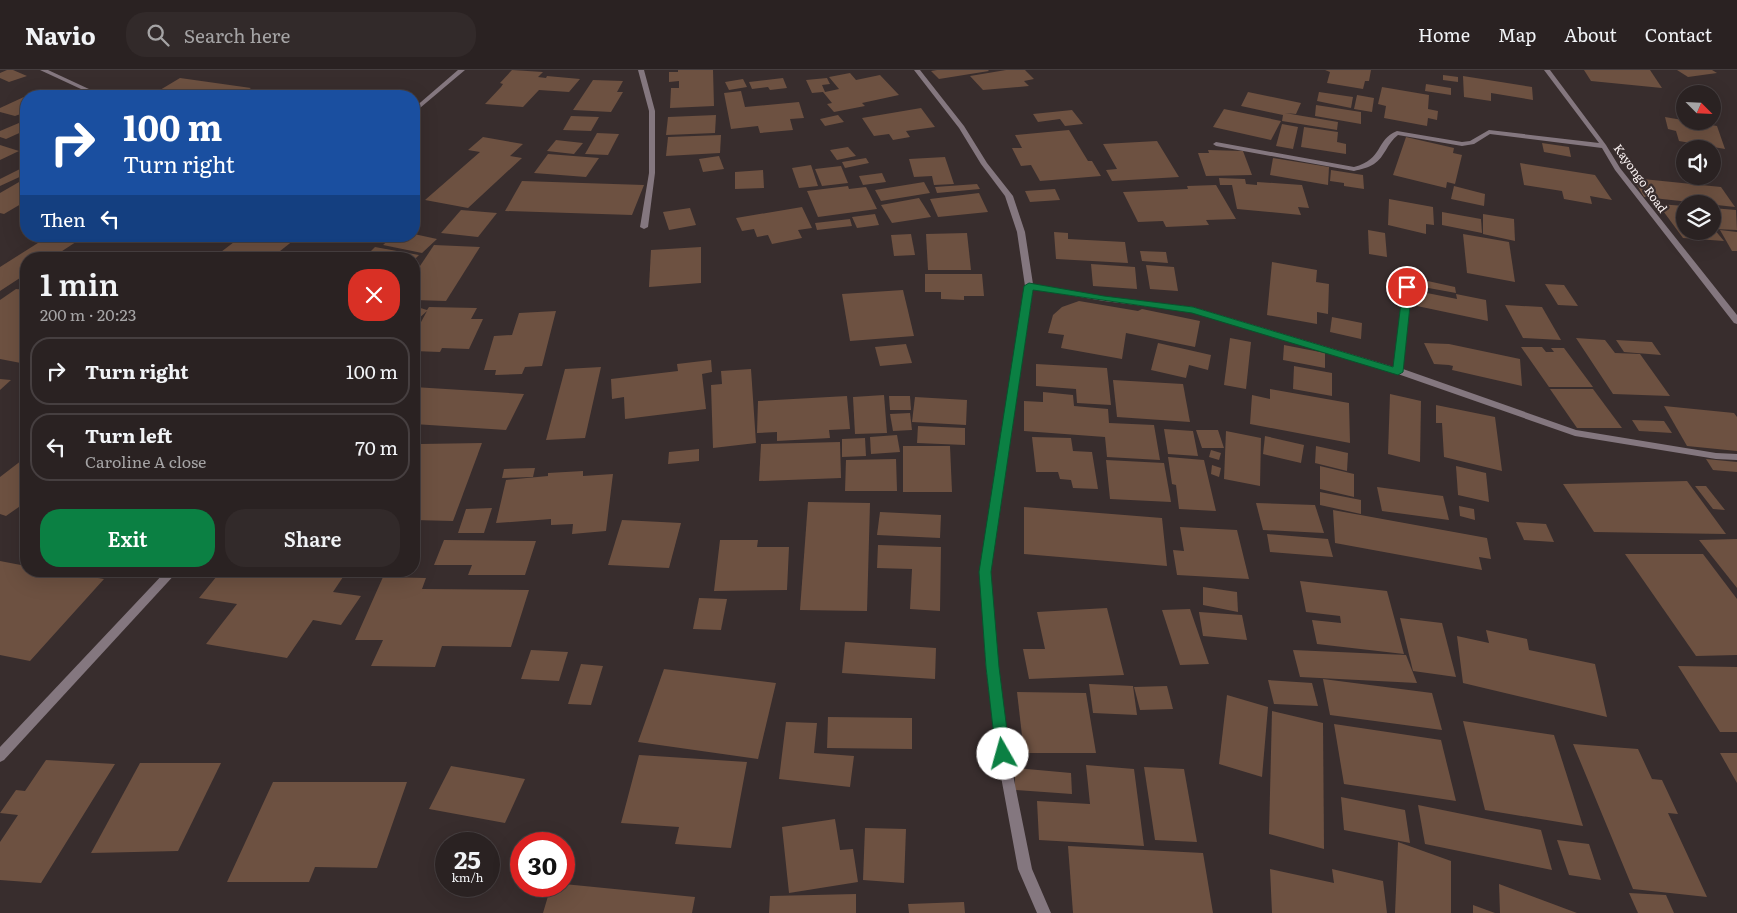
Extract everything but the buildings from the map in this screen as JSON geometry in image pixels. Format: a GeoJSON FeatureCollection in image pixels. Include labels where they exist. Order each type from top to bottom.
{"type":"FeatureCollection","features":[{"type":"Feature","properties":{"kind":"street"},"geometry":{"type":"LineString","coordinates":[[43,70],[88,90]]}},
{"type":"Feature","properties":{"kind":"street"},"geometry":{"type":"LineString","coordinates":[[420,106],[462,70]]}},
{"type":"Feature","properties":{"kind":"street"},"geometry":{"type":"LineString","coordinates":[[641,70],[652,111],[652,173],[644,226]]}},
{"type":"Feature","properties":{"kind":"street"},"geometry":{"type":"LineString","coordinates":[[917,70],[962,127],[984,164],[1009,196],[1022,232],[1029,286],[985,572],[992,667],[1003,754],[1025,869],[1044,913]]}},
{"type":"Feature","properties":{"kind":"street","name":"Kayongo Road"},"geometry":{"type":"LineString","coordinates":[[1547,70],[1604,146],[1617,170],[1737,321]]}},
{"type":"Feature","properties":{"kind":"street"},"geometry":{"type":"LineString","coordinates":[[1216,144],[1354,169],[1369,166],[1378,159],[1392,135],[1397,132],[1462,144],[1472,143],[1489,132],[1604,146]]}},
{"type":"Feature","properties":{"kind":"street"},"geometry":{"type":"LineString","coordinates":[[1398,372],[1409,270]]}},
{"type":"Feature","properties":{"kind":"street"},"geometry":{"type":"LineString","coordinates":[[1029,286],[1104,299],[1193,310],[1398,372],[1575,433],[1716,456],[1737,457]]}},
{"type":"Feature","properties":{"kind":"street"},"geometry":{"type":"LineString","coordinates":[[0,756],[167,577]]}},
{"type":"Feature","properties":{"kind":"route"},"geometry":{"type":"LineString","coordinates":[[1003,754],[992,667],[985,572],[1029,286],[1104,299],[1193,310],[1398,372],[1407,287]]}}]}
